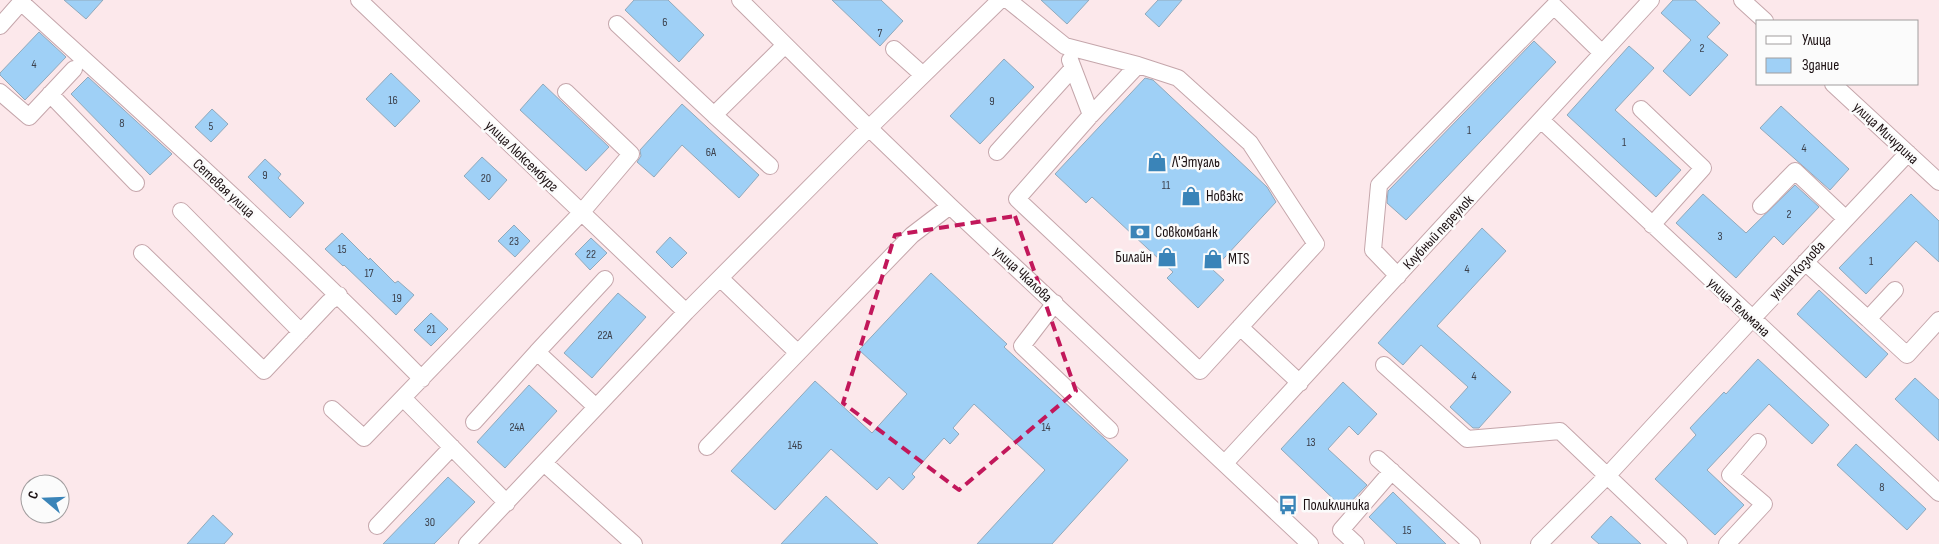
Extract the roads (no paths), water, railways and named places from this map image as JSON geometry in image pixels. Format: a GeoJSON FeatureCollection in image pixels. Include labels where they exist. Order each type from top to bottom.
{"type":"FeatureCollection","features":[{"type":"Feature","properties":{"kind":"street","name":"улица Люксембург"},"geometry":{"type":"LineString","coordinates":[[359,0],[686,312]]}},
{"type":"Feature","properties":{"kind":"street","name":"улица Чкалова"},"geometry":{"type":"LineString","coordinates":[[740,0],[868,128],[1310,544]]}},
{"type":"Feature","properties":{"kind":"street"},"geometry":{"type":"LineString","coordinates":[[467,544],[686,312],[868,128],[1000,0]]}},
{"type":"Feature","properties":{"kind":"street"},"geometry":{"type":"LineString","coordinates":[[1008,0],[1065,46],[1138,65],[1178,78],[1250,143],[1316,244],[1200,370],[1017,199],[1091,114],[1138,65]]}},
{"type":"Feature","properties":{"kind":"street","name":"Клубный переулок"},"geometry":{"type":"LineString","coordinates":[[1226,463],[1651,0]]}},
{"type":"Feature","properties":{"kind":"street"},"geometry":{"type":"LineString","coordinates":[[1742,0],[1764,20]]}},
{"type":"Feature","properties":{"kind":"street"},"geometry":{"type":"LineString","coordinates":[[0,26],[22,1]]}},
{"type":"Feature","properties":{"kind":"street","name":"Сетевая улица"},"geometry":{"type":"LineString","coordinates":[[22,1],[339,294],[422,378]]}},
{"type":"Feature","properties":{"kind":"street"},"geometry":{"type":"LineString","coordinates":[[1398,276],[1373,250],[1380,185],[1554,6],[1602,53]]}},
{"type":"Feature","properties":{"kind":"street"},"geometry":{"type":"LineString","coordinates":[[617,24],[770,166]]}},
{"type":"Feature","properties":{"kind":"street"},"geometry":{"type":"LineString","coordinates":[[714,115],[785,45]]}},
{"type":"Feature","properties":{"kind":"street"},"geometry":{"type":"LineString","coordinates":[[1065,46],[1091,114]]}},
{"type":"Feature","properties":{"kind":"street"},"geometry":{"type":"LineString","coordinates":[[894,49],[923,75]]}},
{"type":"Feature","properties":{"kind":"street"},"geometry":{"type":"LineString","coordinates":[[997,152],[1073,68]]}},
{"type":"Feature","properties":{"kind":"street"},"geometry":{"type":"LineString","coordinates":[[0,92],[29,117],[74,69]]}},
{"type":"Feature","properties":{"kind":"street","name":"улица Мичурина"},"geometry":{"type":"LineString","coordinates":[[1834,85],[1939,182]]}},
{"type":"Feature","properties":{"kind":"street"},"geometry":{"type":"LineString","coordinates":[[332,410],[364,438],[581,213],[631,154],[566,92]]}},
{"type":"Feature","properties":{"kind":"street"},"geometry":{"type":"LineString","coordinates":[[50,94],[136,182]]}},
{"type":"Feature","properties":{"kind":"street"},"geometry":{"type":"LineString","coordinates":[[1640,109],[1703,168],[1652,225]]}},
{"type":"Feature","properties":{"kind":"street","name":"улица Тельмана"},"geometry":{"type":"LineString","coordinates":[[1541,120],[1939,493]]}},
{"type":"Feature","properties":{"kind":"street","name":"улица Козлова"},"geometry":{"type":"LineString","coordinates":[[1539,544],[1607,476],[1752,318],[1908,153]]}},
{"type":"Feature","properties":{"kind":"street"},"geometry":{"type":"LineString","coordinates":[[1761,206],[1795,171],[1846,218]]}},
{"type":"Feature","properties":{"kind":"street"},"geometry":{"type":"LineString","coordinates":[[707,448],[912,235],[950,206]]}},
{"type":"Feature","properties":{"kind":"street"},"geometry":{"type":"LineString","coordinates":[[181,211],[301,332]]}},
{"type":"Feature","properties":{"kind":"street"},"geometry":{"type":"LineString","coordinates":[[142,253],[264,371],[329,302],[339,294]]}},
{"type":"Feature","properties":{"kind":"street"},"geometry":{"type":"LineString","coordinates":[[1805,262],[1907,355],[1939,320]]}},
{"type":"Feature","properties":{"kind":"street"},"geometry":{"type":"LineString","coordinates":[[720,278],[798,353]]}},
{"type":"Feature","properties":{"kind":"street"},"geometry":{"type":"LineString","coordinates":[[474,422],[605,280]]}},
{"type":"Feature","properties":{"kind":"street"},"geometry":{"type":"LineString","coordinates":[[1868,320],[1895,290]]}},
{"type":"Feature","properties":{"kind":"street"},"geometry":{"type":"LineString","coordinates":[[1054,303],[1022,346],[1110,430]]}},
{"type":"Feature","properties":{"kind":"street"},"geometry":{"type":"LineString","coordinates":[[1240,327],[1300,382]]}},
{"type":"Feature","properties":{"kind":"street"},"geometry":{"type":"LineString","coordinates":[[537,352],[596,407]]}},
{"type":"Feature","properties":{"kind":"street"},"geometry":{"type":"LineString","coordinates":[[1384,365],[1467,439],[1560,431],[1679,544]]}},
{"type":"Feature","properties":{"kind":"street"},"geometry":{"type":"LineString","coordinates":[[403,398],[507,502]]}},
{"type":"Feature","properties":{"kind":"street"},"geometry":{"type":"LineString","coordinates":[[1727,544],[1764,504],[1730,475],[1758,442]]}},
{"type":"Feature","properties":{"kind":"street"},"geometry":{"type":"LineString","coordinates":[[378,526],[452,447]]}},
{"type":"Feature","properties":{"kind":"street"},"geometry":{"type":"LineString","coordinates":[[1378,459],[1472,544]]}},
{"type":"Feature","properties":{"kind":"street"},"geometry":{"type":"LineString","coordinates":[[544,464],[634,544]]}},
{"type":"Feature","properties":{"kind":"street"},"geometry":{"type":"LineString","coordinates":[[1356,544],[1341,530],[1392,471]]}},
{"type":"Feature","properties":{"kind":"place","name":"Л'Этуаль"},"geometry":{"type":"Point","coordinates":[1157,162]}},
{"type":"Feature","properties":{"kind":"place","name":"Новэкс"},"geometry":{"type":"Point","coordinates":[1191,196]}},
{"type":"Feature","properties":{"kind":"place","name":"Совкомбанк"},"geometry":{"type":"Point","coordinates":[1140,232]}},
{"type":"Feature","properties":{"kind":"place","name":"Билайн"},"geometry":{"type":"Point","coordinates":[1167,257]}},
{"type":"Feature","properties":{"kind":"place","name":"MTS"},"geometry":{"type":"Point","coordinates":[1213,259]}},
{"type":"Feature","properties":{"kind":"place","name":"Поликлиника"},"geometry":{"type":"Point","coordinates":[1288,505]}}]}
